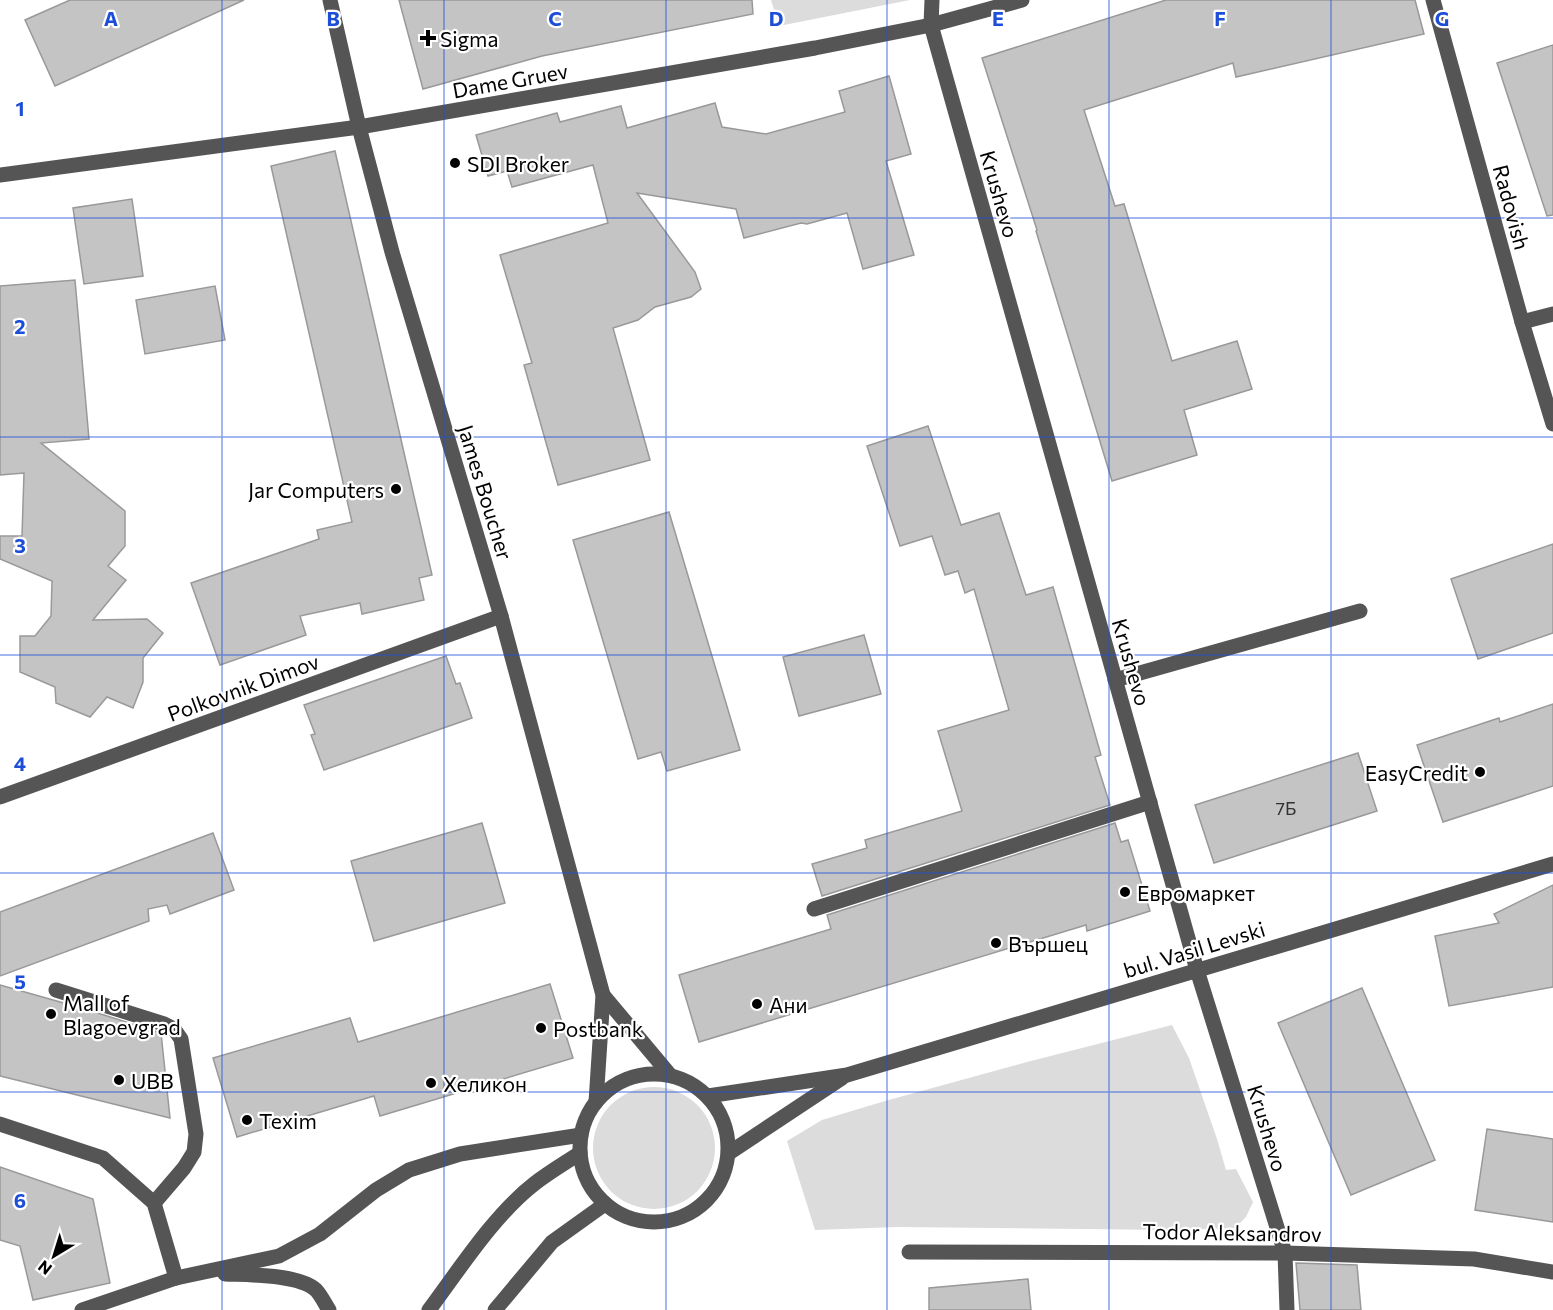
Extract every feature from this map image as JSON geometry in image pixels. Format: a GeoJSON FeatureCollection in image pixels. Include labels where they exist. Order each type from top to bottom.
{"type":"FeatureCollection","features":[{"type":"Feature","properties":{"kind":"street","name":"James Boucher"},"geometry":{"type":"LineString","coordinates":[[330,0],[359,127],[392,252],[501,616],[603,995]]}},
{"type":"Feature","properties":{"kind":"street","name":"Krushevo"},"geometry":{"type":"LineString","coordinates":[[932,0],[931,25],[1115,680],[1197,970],[1285,1253],[1287,1310]]}},
{"type":"Feature","properties":{"kind":"street","name":"Dame Gruev"},"geometry":{"type":"LineString","coordinates":[[0,175],[359,127],[803,50],[931,25],[1022,0]]}},
{"type":"Feature","properties":{"kind":"street","name":"Radovish"},"geometry":{"type":"LineString","coordinates":[[1433,0],[1522,322],[1553,424]]}},
{"type":"Feature","properties":{"kind":"street"},"geometry":{"type":"LineString","coordinates":[[1522,322],[1553,314]]}},
{"type":"Feature","properties":{"kind":"street"},"geometry":{"type":"LineString","coordinates":[[1115,680],[1360,611]]}},
{"type":"Feature","properties":{"kind":"street","name":"Polkovnik Dimov"},"geometry":{"type":"LineString","coordinates":[[0,797],[501,616]]}},
{"type":"Feature","properties":{"kind":"street"},"geometry":{"type":"LineString","coordinates":[[814,909],[1150,802]]}},
{"type":"Feature","properties":{"kind":"street","name":"bul. Vasil Levski"},"geometry":{"type":"LineString","coordinates":[[708,1096],[847,1074],[1553,864]]}},
{"type":"Feature","properties":{"kind":"street"},"geometry":{"type":"LineString","coordinates":[[56,990],[164,1024],[174,1029],[180,1039],[196,1134],[194,1152],[184,1168],[154,1203]]}},
{"type":"Feature","properties":{"kind":"street"},"geometry":{"type":"LineString","coordinates":[[603,995],[669,1075]]}},
{"type":"Feature","properties":{"kind":"street"},"geometry":{"type":"LineString","coordinates":[[596,1102],[603,995]]}},
{"type":"Feature","properties":{"kind":"street"},"geometry":{"type":"LineString","coordinates":[[649,1074],[669,1075],[690,1083],[708,1096],[720,1113],[727,1132],[729,1153],[724,1176],[711,1196],[694,1211],[672,1220],[649,1222],[626,1217],[605,1204],[592,1189],[584,1172],[580,1153],[581,1135],[586,1118],[596,1102],[611,1088],[629,1078],[649,1074]]}},
{"type":"Feature","properties":{"kind":"street","name":"bul. Vasil Levski"},"geometry":{"type":"LineString","coordinates":[[729,1153],[847,1074]]}},
{"type":"Feature","properties":{"kind":"street"},"geometry":{"type":"LineString","coordinates":[[0,1124],[103,1158],[154,1203],[176,1278]]}},
{"type":"Feature","properties":{"kind":"street"},"geometry":{"type":"LineString","coordinates":[[82,1310],[176,1278],[279,1256],[320,1234],[376,1190],[409,1170],[460,1154],[581,1135]]}},
{"type":"Feature","properties":{"kind":"street"},"geometry":{"type":"LineString","coordinates":[[429,1310],[491,1227],[509,1207],[533,1185],[580,1153]]}},
{"type":"Feature","properties":{"kind":"street"},"geometry":{"type":"LineString","coordinates":[[495,1310],[552,1242],[605,1204]]}},
{"type":"Feature","properties":{"kind":"street","name":"Todor Aleksandrov"},"geometry":{"type":"LineString","coordinates":[[909,1252],[1285,1253],[1473,1258],[1553,1272]]}},
{"type":"Feature","properties":{"kind":"street"},"geometry":{"type":"LineString","coordinates":[[204,1273],[294,1280],[316,1290],[328,1310]]}},
{"type":"Feature","properties":{"kind":"shaded area"},"geometry":{"type":"Polygon","coordinates":[[[771,0],[910,0],[779,26],[771,0]]]}},
{"type":"Feature","properties":{"kind":"shaded area"},"geometry":{"type":"Polygon","coordinates":[[[1172,1025],[1189,1058],[1226,1170],[1236,1169],[1253,1202],[1246,1217],[1235,1228],[1172,1230],[897,1227],[815,1230],[787,1141],[822,1120],[1027,1062],[1172,1025]]]}},
{"type":"Feature","properties":{"kind":"shaded area"},"geometry":{"type":"Polygon","coordinates":[[[654,1087],[677,1091],[697,1105],[711,1125],[715,1148],[711,1171],[697,1191],[677,1205],[654,1209],[631,1205],[611,1191],[597,1171],[593,1148],[597,1125],[611,1105],[631,1091],[654,1087]]]}},
{"type":"Feature","properties":{"kind":"building"},"geometry":{"type":"Polygon","coordinates":[[[70,0],[244,0],[55,86],[25,20],[70,0]]]}},
{"type":"Feature","properties":{"kind":"building"},"geometry":{"type":"Polygon","coordinates":[[[399,0],[752,0],[753,14],[542,56],[423,89],[399,0]]]}},
{"type":"Feature","properties":{"kind":"building"},"geometry":{"type":"Polygon","coordinates":[[[1166,0],[1415,0],[1424,34],[1236,77],[1233,63],[1084,110],[1115,206],[1124,204],[1172,361],[1237,341],[1252,389],[1184,410],[1197,455],[1112,481],[1037,230],[982,58],[1166,0]]]}},
{"type":"Feature","properties":{"kind":"building"},"geometry":{"type":"Polygon","coordinates":[[[1553,45],[1553,215],[1547,216],[1497,63],[1553,45]]]}},
{"type":"Feature","properties":{"kind":"building"},"geometry":{"type":"Polygon","coordinates":[[[889,76],[911,154],[886,161],[914,255],[863,269],[847,213],[744,238],[736,209],[637,193],[695,272],[701,289],[691,297],[655,307],[638,320],[613,328],[650,460],[558,485],[524,365],[532,363],[500,255],[608,223],[593,165],[512,187],[507,171],[488,176],[476,135],[557,113],[560,122],[621,106],[627,128],[715,103],[722,127],[766,134],[845,112],[839,91],[889,76]]]}},
{"type":"Feature","properties":{"kind":"building"},"geometry":{"type":"Polygon","coordinates":[[[335,151],[432,575],[419,578],[424,600],[362,614],[360,603],[300,616],[306,635],[220,665],[191,583],[319,539],[317,530],[352,522],[271,166],[335,151]]]}},
{"type":"Feature","properties":{"kind":"building"},"geometry":{"type":"Polygon","coordinates":[[[132,199],[143,276],[84,284],[73,208],[132,199]]]}},
{"type":"Feature","properties":{"kind":"building"},"geometry":{"type":"Polygon","coordinates":[[[75,280],[89,439],[41,443],[125,511],[125,546],[108,566],[126,580],[93,620],[147,619],[163,633],[143,658],[143,682],[133,708],[107,697],[90,717],[56,703],[55,687],[20,672],[20,636],[35,636],[51,616],[52,581],[0,559],[0,536],[22,536],[24,473],[0,475],[0,286],[75,280]]]}},
{"type":"Feature","properties":{"kind":"building"},"geometry":{"type":"Polygon","coordinates":[[[215,286],[225,340],[145,354],[136,300],[215,286]]]}},
{"type":"Feature","properties":{"kind":"building"},"geometry":{"type":"Polygon","coordinates":[[[928,426],[961,525],[999,513],[1026,595],[1053,587],[1101,755],[1095,757],[1110,805],[822,896],[812,864],[867,848],[865,840],[962,811],[938,731],[1009,710],[974,589],[965,593],[958,571],[945,575],[932,536],[900,546],[867,446],[928,426]]]}},
{"type":"Feature","properties":{"kind":"building"},"geometry":{"type":"Polygon","coordinates":[[[669,512],[740,750],[667,771],[661,752],[638,759],[573,540],[669,512]]]}},
{"type":"Feature","properties":{"kind":"building"},"geometry":{"type":"Polygon","coordinates":[[[1553,544],[1553,633],[1478,659],[1451,579],[1553,544]]]}},
{"type":"Feature","properties":{"kind":"building"},"geometry":{"type":"Polygon","coordinates":[[[864,635],[881,694],[799,716],[783,657],[864,635]]]}},
{"type":"Feature","properties":{"kind":"building"},"geometry":{"type":"Polygon","coordinates":[[[446,656],[456,684],[460,683],[472,718],[324,770],[311,735],[315,734],[304,705],[446,656]]]}},
{"type":"Feature","properties":{"kind":"building"},"geometry":{"type":"Polygon","coordinates":[[[1553,704],[1553,786],[1443,822],[1417,745],[1499,718],[1500,722],[1553,704]]]}},
{"type":"Feature","properties":{"kind":"building"},"geometry":{"type":"Polygon","coordinates":[[[1358,753],[1377,811],[1214,863],[1195,805],[1358,753]]]}},
{"type":"Feature","properties":{"kind":"building"},"geometry":{"type":"Polygon","coordinates":[[[482,823],[505,903],[374,941],[351,861],[482,823]]]}},
{"type":"Feature","properties":{"kind":"building"},"geometry":{"type":"Polygon","coordinates":[[[1115,823],[1121,842],[1128,840],[1150,911],[1087,931],[1086,925],[699,1042],[679,975],[831,929],[827,915],[1115,823]]]}},
{"type":"Feature","properties":{"kind":"building"},"geometry":{"type":"Polygon","coordinates":[[[213,833],[234,890],[170,914],[167,905],[148,909],[149,921],[0,976],[0,912],[213,833]]]}},
{"type":"Feature","properties":{"kind":"building"},"geometry":{"type":"Polygon","coordinates":[[[1553,885],[1553,987],[1449,1006],[1435,936],[1499,923],[1494,914],[1553,885]]]}},
{"type":"Feature","properties":{"kind":"building"},"geometry":{"type":"Polygon","coordinates":[[[550,984],[573,1058],[380,1116],[374,1096],[237,1137],[213,1058],[350,1018],[358,1042],[550,984]]]}},
{"type":"Feature","properties":{"kind":"building","name":"Mall of Blagoevgrad"},"geometry":{"type":"Polygon","coordinates":[[[0,985],[161,1033],[170,1118],[0,1076],[0,985]]]}},
{"type":"Feature","properties":{"kind":"building"},"geometry":{"type":"Polygon","coordinates":[[[1362,988],[1435,1160],[1351,1195],[1278,1023],[1362,988]]]}},
{"type":"Feature","properties":{"kind":"building"},"geometry":{"type":"Polygon","coordinates":[[[1487,1129],[1553,1139],[1553,1222],[1475,1210],[1487,1129]]]}},
{"type":"Feature","properties":{"kind":"building"},"geometry":{"type":"Polygon","coordinates":[[[0,1167],[93,1199],[110,1283],[33,1300],[20,1246],[0,1240],[0,1167]]]}},
{"type":"Feature","properties":{"kind":"building"},"geometry":{"type":"Polygon","coordinates":[[[1296,1263],[1357,1265],[1361,1310],[1300,1310],[1296,1263]]]}},
{"type":"Feature","properties":{"kind":"building"},"geometry":{"type":"Polygon","coordinates":[[[1028,1279],[1031,1310],[929,1310],[929,1288],[1028,1279]]]}},
{"type":"Feature","properties":{"kind":"place","name":"Sigma"},"geometry":{"type":"Point","coordinates":[428,38]}},
{"type":"Feature","properties":{"kind":"place","name":"SDI Broker"},"geometry":{"type":"Point","coordinates":[455,163]}},
{"type":"Feature","properties":{"kind":"place","name":"Jar Computers"},"geometry":{"type":"Point","coordinates":[396,489]}},
{"type":"Feature","properties":{"kind":"place","name":"EasyCredit"},"geometry":{"type":"Point","coordinates":[1480,772]}},
{"type":"Feature","properties":{"kind":"place","name":"Евромаркет"},"geometry":{"type":"Point","coordinates":[1125,892]}},
{"type":"Feature","properties":{"kind":"place","name":"Вършец"},"geometry":{"type":"Point","coordinates":[996,943]}},
{"type":"Feature","properties":{"kind":"place","name":"Ани"},"geometry":{"type":"Point","coordinates":[757,1004]}},
{"type":"Feature","properties":{"kind":"place","name":"Mall of Blagoevgrad"},"geometry":{"type":"Point","coordinates":[51,1014]}},
{"type":"Feature","properties":{"kind":"place","name":"Postbank"},"geometry":{"type":"Point","coordinates":[541,1028]}},
{"type":"Feature","properties":{"kind":"place","name":"UBB"},"geometry":{"type":"Point","coordinates":[119,1080]}},
{"type":"Feature","properties":{"kind":"place","name":"Хеликон"},"geometry":{"type":"Point","coordinates":[431,1083]}},
{"type":"Feature","properties":{"kind":"place","name":"Texim"},"geometry":{"type":"Point","coordinates":[247,1120]}}]}
